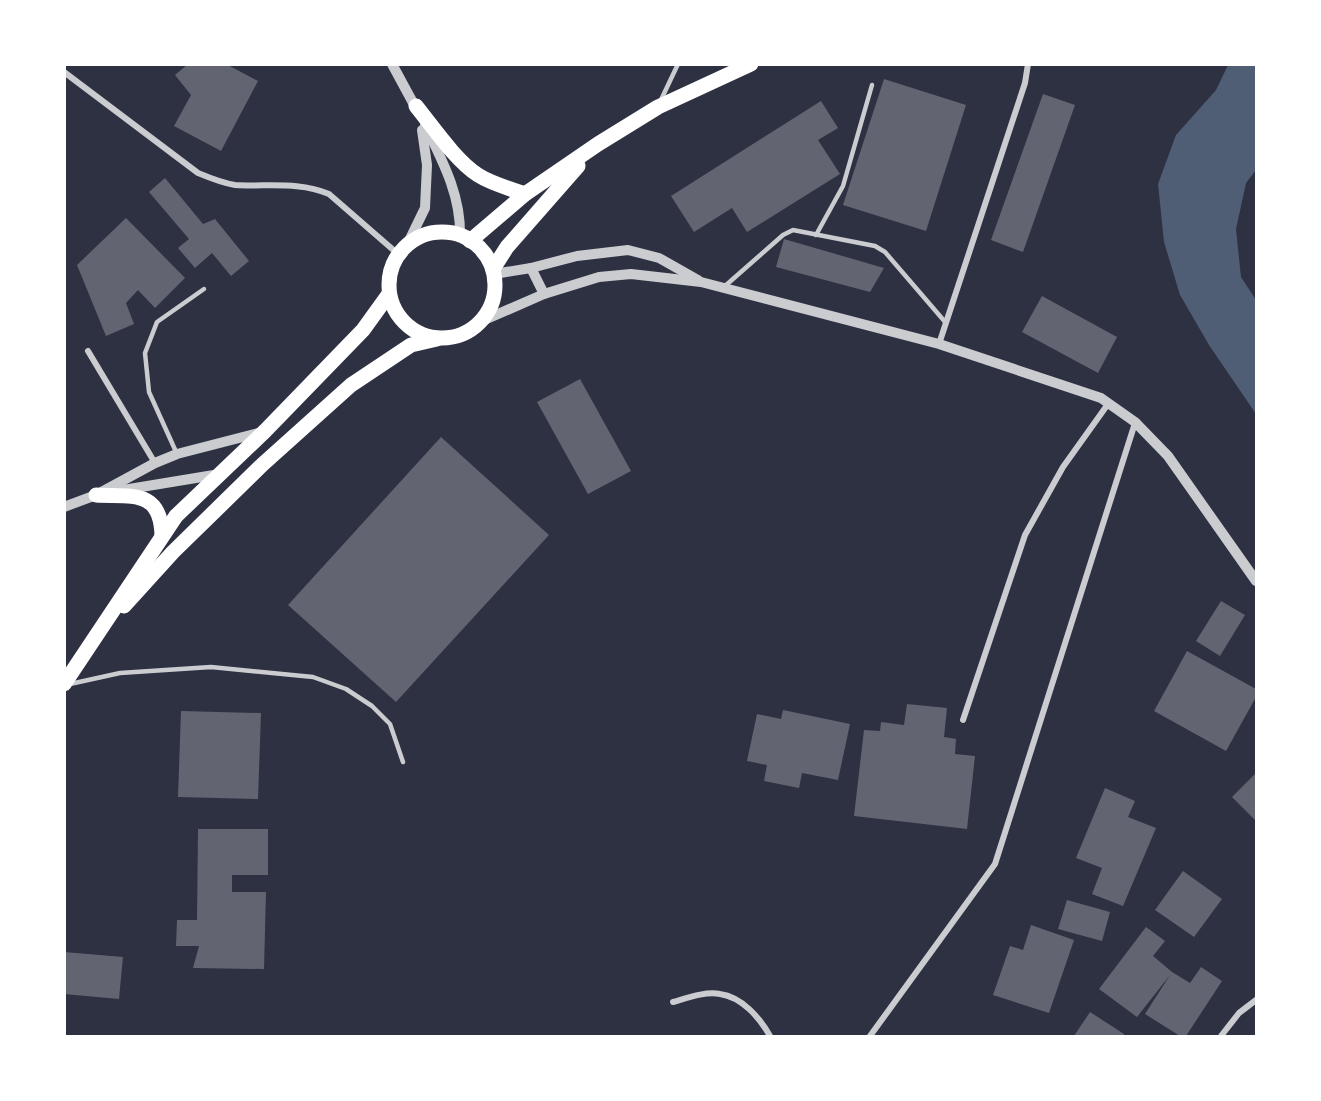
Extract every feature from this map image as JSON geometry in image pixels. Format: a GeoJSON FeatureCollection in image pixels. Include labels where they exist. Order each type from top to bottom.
{"type":"FeatureCollection","features":[{"type":"Feature","properties":{"kind":"main road"},"geometry":{"type":"LineString","coordinates":[[465,238],[598,144],[658,107],[751,64]]}},
{"type":"Feature","properties":{"kind":"main road"},"geometry":{"type":"LineString","coordinates":[[416,106],[461,161],[476,174],[525,194]]}},
{"type":"Feature","properties":{"kind":"main road"},"geometry":{"type":"LineString","coordinates":[[494,272],[507,247],[598,144]]}},
{"type":"Feature","properties":{"kind":"main road"},"geometry":{"type":"LineString","coordinates":[[86,649],[173,552],[263,464],[351,385],[411,345],[454,337],[469,331],[482,321],[491,307],[495,290],[494,272],[488,258],[465,238],[447,232],[420,237],[403,249],[392,266],[388,280],[394,311],[405,325],[420,335],[437,339]]}},
{"type":"Feature","properties":{"kind":"main road"},"geometry":{"type":"LineString","coordinates":[[64,684],[176,516],[265,431],[363,330],[389,294]]}},
{"type":"Feature","properties":{"kind":"main road"},"geometry":{"type":"LineString","coordinates":[[220,474],[263,464]]}},
{"type":"Feature","properties":{"kind":"main road"},"geometry":{"type":"LineString","coordinates":[[96,495],[143,498],[151,502],[159,512],[162,536]]}},
{"type":"Feature","properties":{"kind":"street"},"geometry":{"type":"LineString","coordinates":[[392,64],[416,106],[442,160],[454,193],[465,238]]}},
{"type":"Feature","properties":{"kind":"street"},"geometry":{"type":"LineString","coordinates":[[939,344],[1025,83],[1028,64]]}},
{"type":"Feature","properties":{"kind":"street"},"geometry":{"type":"LineString","coordinates":[[64,72],[198,173],[234,185],[273,184],[316,188],[329,194],[403,249],[424,208],[427,186],[425,141],[416,106]]}},
{"type":"Feature","properties":{"kind":"street"},"geometry":{"type":"LineString","coordinates":[[494,272],[531,268],[577,256],[628,250],[659,258],[700,282]]}},
{"type":"Feature","properties":{"kind":"street"},"geometry":{"type":"LineString","coordinates":[[531,268],[544,294]]}},
{"type":"Feature","properties":{"kind":"street"},"geometry":{"type":"LineString","coordinates":[[482,321],[544,294],[599,277],[631,274],[700,282],[939,344],[1101,398],[1135,422],[1168,456],[1257,580]]}},
{"type":"Feature","properties":{"kind":"street"},"geometry":{"type":"LineString","coordinates":[[88,351],[155,463]]}},
{"type":"Feature","properties":{"kind":"street"},"geometry":{"type":"LineString","coordinates":[[963,720],[1025,535],[1063,467],[1108,404]]}},
{"type":"Feature","properties":{"kind":"street"},"geometry":{"type":"LineString","coordinates":[[870,1036],[995,864],[1135,422]]}},
{"type":"Feature","properties":{"kind":"street"},"geometry":{"type":"LineString","coordinates":[[64,507],[96,495],[155,463],[177,454],[265,431]]}},
{"type":"Feature","properties":{"kind":"street"},"geometry":{"type":"LineString","coordinates":[[96,495],[220,474]]}},
{"type":"Feature","properties":{"kind":"street"},"geometry":{"type":"LineString","coordinates":[[673,1002],[719,993],[733,998],[750,1010],[770,1036]]}},
{"type":"Feature","properties":{"kind":"street"},"geometry":{"type":"LineString","coordinates":[[1221,1036],[1239,1013],[1257,1000]]}},
{"type":"Feature","properties":{"kind":"lane"},"geometry":{"type":"LineString","coordinates":[[658,107],[678,64]]}},
{"type":"Feature","properties":{"kind":"lane"},"geometry":{"type":"LineString","coordinates":[[816,234],[843,186],[872,85]]}},
{"type":"Feature","properties":{"kind":"lane"},"geometry":{"type":"LineString","coordinates":[[723,288],[783,235],[793,230],[875,246],[885,252],[946,323]]}},
{"type":"Feature","properties":{"kind":"lane"},"geometry":{"type":"LineString","coordinates":[[177,454],[149,392],[145,354],[157,322],[204,289]]}},
{"type":"Feature","properties":{"kind":"lane"},"geometry":{"type":"LineString","coordinates":[[64,684],[120,673],[210,667],[313,677],[346,689],[372,706],[390,724],[404,762]]}},
{"type":"Feature","properties":{"kind":"water"},"geometry":{"type":"Polygon","coordinates":[[[1228,65],[1256,65],[1256,170],[1246,183],[1236,229],[1241,277],[1256,300],[1256,414],[1209,345],[1180,295],[1164,242],[1158,184],[1176,135],[1216,90],[1228,65]]]}},
{"type":"Feature","properties":{"kind":"building"},"geometry":{"type":"Polygon","coordinates":[[[188,64],[226,64],[258,81],[221,151],[174,126],[191,95],[175,75],[188,64]]]}},
{"type":"Feature","properties":{"kind":"building"},"geometry":{"type":"Polygon","coordinates":[[[884,79],[966,105],[926,231],[843,205],[884,79]]]}},
{"type":"Feature","properties":{"kind":"building"},"geometry":{"type":"Polygon","coordinates":[[[1043,94],[1075,105],[1023,252],[991,240],[1043,94]]]}},
{"type":"Feature","properties":{"kind":"building"},"geometry":{"type":"Polygon","coordinates":[[[821,101],[838,128],[818,140],[840,174],[747,232],[732,208],[694,232],[671,196],[821,101]]]}},
{"type":"Feature","properties":{"kind":"building"},"geometry":{"type":"Polygon","coordinates":[[[165,178],[203,224],[215,219],[249,261],[231,276],[212,253],[195,268],[178,248],[189,239],[149,192],[165,178]]]}},
{"type":"Feature","properties":{"kind":"building"},"geometry":{"type":"Polygon","coordinates":[[[126,218],[185,278],[155,308],[138,290],[126,303],[134,324],[106,336],[77,265],[126,218]]]}},
{"type":"Feature","properties":{"kind":"building"},"geometry":{"type":"Polygon","coordinates":[[[784,239],[884,268],[870,292],[776,267],[784,239]]]}},
{"type":"Feature","properties":{"kind":"building"},"geometry":{"type":"Polygon","coordinates":[[[1042,296],[1117,337],[1098,373],[1022,332],[1042,296]]]}},
{"type":"Feature","properties":{"kind":"building"},"geometry":{"type":"Polygon","coordinates":[[[580,379],[631,471],[588,494],[537,402],[580,379]]]}},
{"type":"Feature","properties":{"kind":"building"},"geometry":{"type":"Polygon","coordinates":[[[441,437],[549,535],[396,702],[288,605],[441,437]]]}},
{"type":"Feature","properties":{"kind":"building"},"geometry":{"type":"Polygon","coordinates":[[[1221,601],[1245,615],[1220,656],[1196,641],[1221,601]]]}},
{"type":"Feature","properties":{"kind":"building"},"geometry":{"type":"Polygon","coordinates":[[[1187,651],[1256,689],[1256,697],[1226,751],[1154,711],[1187,651]]]}},
{"type":"Feature","properties":{"kind":"building"},"geometry":{"type":"Polygon","coordinates":[[[907,704],[947,708],[944,737],[956,739],[955,754],[975,756],[967,829],[854,816],[864,730],[880,731],[881,722],[904,725],[907,704]]]}},
{"type":"Feature","properties":{"kind":"building"},"geometry":{"type":"Polygon","coordinates":[[[783,710],[850,724],[838,780],[802,773],[799,788],[764,781],[767,765],[747,761],[757,714],[781,719],[783,710]]]}},
{"type":"Feature","properties":{"kind":"building"},"geometry":{"type":"Polygon","coordinates":[[[181,711],[261,713],[258,799],[178,797],[181,711]]]}},
{"type":"Feature","properties":{"kind":"building"},"geometry":{"type":"Polygon","coordinates":[[[1256,773],[1256,821],[1232,797],[1256,773]]]}},
{"type":"Feature","properties":{"kind":"building"},"geometry":{"type":"Polygon","coordinates":[[[1105,788],[1135,801],[1128,817],[1156,828],[1123,906],[1092,894],[1102,868],[1076,858],[1105,788]]]}},
{"type":"Feature","properties":{"kind":"building"},"geometry":{"type":"Polygon","coordinates":[[[198,829],[268,829],[268,875],[232,875],[232,892],[266,892],[264,969],[193,968],[199,946],[176,946],[177,920],[197,920],[198,829]]]}},
{"type":"Feature","properties":{"kind":"building"},"geometry":{"type":"Polygon","coordinates":[[[1183,871],[1222,899],[1194,937],[1155,910],[1183,871]]]}},
{"type":"Feature","properties":{"kind":"building"},"geometry":{"type":"Polygon","coordinates":[[[1067,900],[1110,912],[1102,941],[1058,929],[1067,900]]]}},
{"type":"Feature","properties":{"kind":"building"},"geometry":{"type":"Polygon","coordinates":[[[1031,925],[1074,940],[1049,1013],[993,995],[1010,946],[1023,950],[1031,925]]]}},
{"type":"Feature","properties":{"kind":"building"},"geometry":{"type":"Polygon","coordinates":[[[1146,927],[1165,941],[1153,956],[1172,972],[1190,983],[1201,967],[1222,981],[1186,1036],[1180,1036],[1145,1014],[1170,975],[1137,1017],[1099,989],[1146,927]]]}},
{"type":"Feature","properties":{"kind":"building"},"geometry":{"type":"Polygon","coordinates":[[[64,952],[123,957],[119,999],[64,994],[64,952]]]}},
{"type":"Feature","properties":{"kind":"building"},"geometry":{"type":"Polygon","coordinates":[[[1090,1012],[1124,1034],[1123,1036],[1074,1036],[1090,1012]]]}}]}
